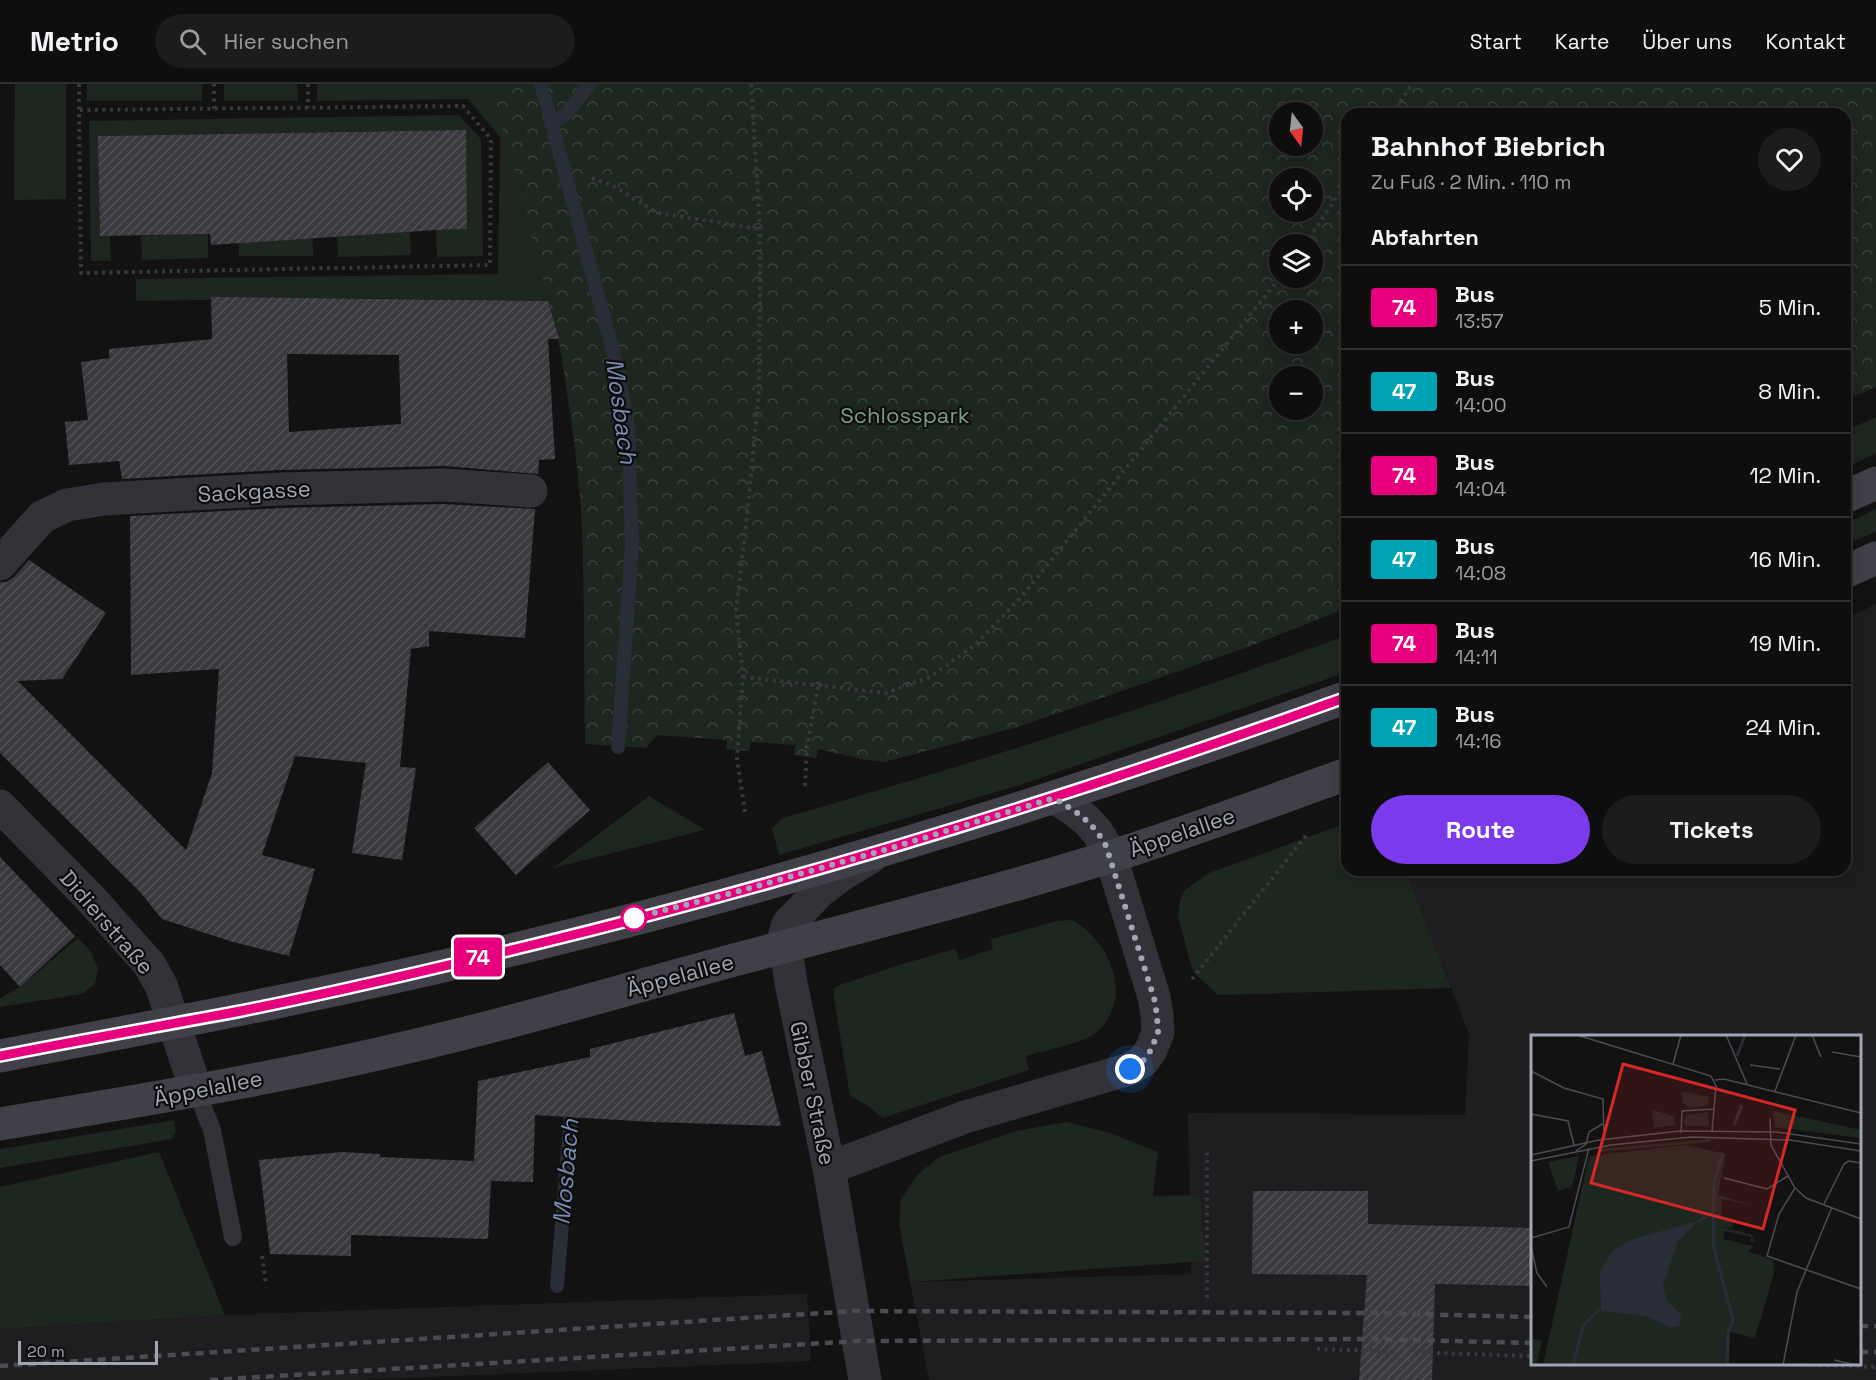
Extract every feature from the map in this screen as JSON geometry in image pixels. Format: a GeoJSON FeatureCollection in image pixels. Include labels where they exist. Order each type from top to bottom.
{"type":"FeatureCollection","features":[{"type":"Feature","properties":{"kind":"main road"},"geometry":{"type":"LineString","coordinates":[[1851,493],[1876,483]]}},
{"type":"Feature","properties":{"kind":"main road"},"geometry":{"type":"LineString","coordinates":[[0,1056],[321,993],[536,944],[736,892],[1054,798],[1341,699]]}},
{"type":"Feature","properties":{"kind":"main road","name":"Äppelallee"},"geometry":{"type":"LineString","coordinates":[[0,1124],[196,1090],[431,1042],[976,897],[1111,857],[1341,776]]}},
{"type":"Feature","properties":{"kind":"street","name":"Sackgasse"},"geometry":{"type":"LineString","coordinates":[[0,564],[42,517],[67,505],[104,499],[280,489],[444,485],[531,491]]}},
{"type":"Feature","properties":{"kind":"street"},"geometry":{"type":"LineString","coordinates":[[829,1168],[965,1117],[1130,1069],[1143,1061],[1151,1050],[1158,1032],[1154,998],[1111,857],[1100,835],[1089,822],[1080,813],[1054,798]]}},
{"type":"Feature","properties":{"kind":"street","name":"Didierstraße"},"geometry":{"type":"LineString","coordinates":[[0,806],[91,899],[149,964],[161,985],[196,1090]]}},
{"type":"Feature","properties":{"kind":"street","name":"Gibber Straße"},"geometry":{"type":"LineString","coordinates":[[865,1380],[829,1168],[791,983],[784,937],[788,924],[799,910],[820,891],[881,851]]}},
{"type":"Feature","properties":{"kind":"lane"},"geometry":{"type":"LineString","coordinates":[[196,1090],[212,1130],[233,1237]]}},
{"type":"Feature","properties":{"kind":"path"},"geometry":{"type":"LineString","coordinates":[[79,84],[79,110],[81,273],[490,265],[491,139],[463,106],[79,110]]}},
{"type":"Feature","properties":{"kind":"path"},"geometry":{"type":"LineString","coordinates":[[214,84],[214,109]]}},
{"type":"Feature","properties":{"kind":"path"},"geometry":{"type":"LineString","coordinates":[[308,84],[308,108]]}},
{"type":"Feature","properties":{"kind":"path"},"geometry":{"type":"LineString","coordinates":[[745,812],[737,759],[743,677],[736,610],[759,390],[760,230],[751,84]]}},
{"type":"Feature","properties":{"kind":"path"},"geometry":{"type":"LineString","coordinates":[[1396,108],[1412,84]]}},
{"type":"Feature","properties":{"kind":"path"},"geometry":{"type":"LineString","coordinates":[[592,178],[613,186],[658,213],[760,230]]}},
{"type":"Feature","properties":{"kind":"path"},"geometry":{"type":"LineString","coordinates":[[1312,234],[1341,191]]}},
{"type":"Feature","properties":{"kind":"path"},"geometry":{"type":"LineString","coordinates":[[743,677],[886,693],[930,677],[976,644],[1023,595],[1272,288]]}},
{"type":"Feature","properties":{"kind":"path"},"geometry":{"type":"LineString","coordinates":[[805,786],[807,746],[818,687]]}},
{"type":"Feature","properties":{"kind":"path"},"geometry":{"type":"LineString","coordinates":[[1191,980],[1312,829]]}},
{"type":"Feature","properties":{"kind":"path"},"geometry":{"type":"LineString","coordinates":[[1207,1148],[1207,1298]]}},
{"type":"Feature","properties":{"kind":"path"},"geometry":{"type":"LineString","coordinates":[[261,1249],[266,1285]]}},
{"type":"Feature","properties":{"kind":"path"},"geometry":{"type":"LineString","coordinates":[[1317,1349],[1531,1356]]}},
{"type":"Feature","properties":{"kind":"path"},"geometry":{"type":"LineString","coordinates":[[1808,1365],[1876,1367]]}},
{"type":"Feature","properties":{"kind":"shaded area"},"geometry":{"type":"Polygon","coordinates":[[[1876,604],[1876,1380],[929,1380],[910,1282],[1191,1274],[1188,1113],[1465,1115],[1469,1034],[1408,876],[1851,876],[1851,616],[1876,604]]]}},
{"type":"Feature","properties":{"kind":"shaded area"},"geometry":{"type":"Polygon","coordinates":[[[807,1294],[811,1361],[357,1380],[0,1380],[0,1329],[225,1315],[807,1294]]]}},
{"type":"Feature","properties":{"kind":"green space"},"geometry":{"type":"Polygon","coordinates":[[[15,84],[66,84],[66,199],[14,200],[15,84]]]}},
{"type":"Feature","properties":{"kind":"green space"},"geometry":{"type":"Polygon","coordinates":[[[87,84],[202,84],[202,101],[87,101],[87,84]]]}},
{"type":"Feature","properties":{"kind":"green space"},"geometry":{"type":"Polygon","coordinates":[[[224,84],[297,84],[298,101],[224,101],[224,84]]]}},
{"type":"Feature","properties":{"kind":"green space"},"geometry":{"type":"Polygon","coordinates":[[[317,84],[521,84],[600,376],[585,744],[582,521],[571,410],[548,301],[357,298],[136,301],[136,279],[498,274],[500,137],[468,99],[317,101],[317,84]]]}},
{"type":"Feature","properties":{"kind":"green space","name":"Schlosspark"},"geometry":{"type":"Polygon","coordinates":[[[491,84],[1876,84],[1876,387],[1851,397],[1851,108],[1341,108],[1341,610],[1248,647],[1018,727],[884,762],[818,749],[816,758],[794,755],[795,745],[751,742],[749,751],[726,749],[727,740],[657,735],[646,748],[585,744],[583,523],[574,440],[559,339],[491,84]]]}},
{"type":"Feature","properties":{"kind":"green space"},"geometry":{"type":"Polygon","coordinates":[[[459,115],[481,139],[483,256],[437,257],[436,230],[467,229],[465,130],[99,136],[100,236],[110,236],[111,261],[91,261],[89,121],[459,115]]]}},
{"type":"Feature","properties":{"kind":"green space"},"geometry":{"type":"Polygon","coordinates":[[[410,230],[411,255],[338,257],[337,231],[410,230]]]}},
{"type":"Feature","properties":{"kind":"green space"},"geometry":{"type":"Polygon","coordinates":[[[312,232],[313,256],[239,256],[239,233],[312,232]]]}},
{"type":"Feature","properties":{"kind":"green space"},"geometry":{"type":"Polygon","coordinates":[[[208,234],[208,258],[142,260],[141,236],[208,234]]]}},
{"type":"Feature","properties":{"kind":"green space"},"geometry":{"type":"Polygon","coordinates":[[[1876,417],[1876,453],[1851,465],[1851,428],[1876,417]]]}},
{"type":"Feature","properties":{"kind":"green space"},"geometry":{"type":"Polygon","coordinates":[[[1876,509],[1876,531],[1851,542],[1851,521],[1876,509]]]}},
{"type":"Feature","properties":{"kind":"green space"},"geometry":{"type":"Polygon","coordinates":[[[1341,637],[1341,674],[1020,785],[779,855],[772,829],[782,818],[1066,732],[1341,637]]]}},
{"type":"Feature","properties":{"kind":"green space"},"geometry":{"type":"Polygon","coordinates":[[[649,796],[705,830],[553,868],[649,796]]]}},
{"type":"Feature","properties":{"kind":"green space"},"geometry":{"type":"Polygon","coordinates":[[[1341,825],[1341,876],[1408,876],[1451,988],[1218,995],[1193,972],[1178,916],[1180,901],[1185,890],[1209,873],[1341,825]]]}},
{"type":"Feature","properties":{"kind":"green space"},"geometry":{"type":"Polygon","coordinates":[[[1072,920],[1086,929],[1098,942],[1113,972],[1116,988],[1114,1004],[1108,1019],[1097,1032],[1074,1043],[1026,1056],[1029,1070],[882,1118],[870,1107],[850,1096],[834,998],[834,989],[837,986],[955,949],[960,960],[993,949],[991,939],[1057,921],[1072,920]]]}},
{"type":"Feature","properties":{"kind":"green space"},"geometry":{"type":"Polygon","coordinates":[[[78,938],[90,950],[98,968],[95,984],[82,994],[0,1007],[0,998],[20,987],[78,938]]]}},
{"type":"Feature","properties":{"kind":"green space"},"geometry":{"type":"Polygon","coordinates":[[[174,1120],[176,1132],[172,1139],[0,1168],[0,1149],[174,1120]]]}},
{"type":"Feature","properties":{"kind":"green space"},"geometry":{"type":"Polygon","coordinates":[[[1066,1122],[1110,1133],[1158,1152],[1153,1196],[1200,1195],[1205,1261],[910,1282],[899,1222],[901,1199],[918,1174],[939,1157],[1016,1131],[1066,1122]]]}},
{"type":"Feature","properties":{"kind":"green space"},"geometry":{"type":"Polygon","coordinates":[[[159,1152],[225,1315],[0,1329],[0,1187],[159,1152]]]}},
{"type":"Feature","properties":{"kind":"building"},"geometry":{"type":"Polygon","coordinates":[[[466,130],[467,229],[211,245],[210,234],[100,236],[98,136],[466,130]]]}},
{"type":"Feature","properties":{"kind":"building"},"geometry":{"type":"Polygon","coordinates":[[[211,297],[548,301],[559,339],[548,339],[555,459],[539,460],[538,474],[444,466],[280,470],[122,479],[119,461],[69,465],[65,422],[88,420],[81,362],[109,358],[109,349],[212,339],[211,297]],[[287,354],[289,432],[401,424],[399,355],[287,354]]]}},
{"type":"Feature","properties":{"kind":"building"},"geometry":{"type":"Polygon","coordinates":[[[444,504],[535,509],[525,638],[429,631],[429,646],[411,649],[400,767],[416,768],[402,860],[352,853],[366,763],[295,756],[262,855],[315,869],[289,956],[233,942],[162,919],[140,892],[0,753],[0,582],[6,582],[14,577],[29,560],[106,613],[62,679],[18,681],[186,850],[212,773],[219,669],[131,675],[130,516],[281,508],[444,504]]]}},
{"type":"Feature","properties":{"kind":"building"},"geometry":{"type":"Polygon","coordinates":[[[548,762],[590,810],[516,875],[474,828],[548,762]]]}},
{"type":"Feature","properties":{"kind":"building"},"geometry":{"type":"Polygon","coordinates":[[[0,857],[75,936],[20,987],[0,965],[0,857]]]}},
{"type":"Feature","properties":{"kind":"building"},"geometry":{"type":"Polygon","coordinates":[[[734,1013],[745,1056],[762,1051],[781,1126],[535,1115],[533,1182],[491,1181],[488,1239],[351,1235],[351,1256],[270,1254],[259,1160],[341,1152],[380,1154],[380,1157],[474,1161],[478,1081],[590,1057],[590,1049],[734,1013]]]}},
{"type":"Feature","properties":{"kind":"building"},"geometry":{"type":"Polygon","coordinates":[[[1253,1191],[1368,1191],[1368,1224],[1531,1228],[1531,1286],[1435,1284],[1432,1380],[1359,1380],[1367,1275],[1252,1274],[1253,1191]]]}},
{"type":"Feature","properties":{"kind":"waterway","name":"Mosbach"},"geometry":{"type":"LineString","coordinates":[[541,84],[617,366],[628,428],[632,544],[618,747]]}},
{"type":"Feature","properties":{"kind":"waterway"},"geometry":{"type":"LineString","coordinates":[[551,123],[567,113],[590,84]]}},
{"type":"Feature","properties":{"kind":"waterway","name":"Mosbach"},"geometry":{"type":"LineString","coordinates":[[557,1286],[572,1100]]}},
{"type":"Feature","properties":{"kind":"railway"},"geometry":{"type":"LineString","coordinates":[[0,1366],[854,1311],[1374,1313],[1531,1317]]}},
{"type":"Feature","properties":{"kind":"railway"},"geometry":{"type":"LineString","coordinates":[[1861,1326],[1876,1326]]}},
{"type":"Feature","properties":{"kind":"railway"},"geometry":{"type":"LineString","coordinates":[[210,1380],[858,1341],[1369,1339],[1531,1343]]}},
{"type":"Feature","properties":{"kind":"railway"},"geometry":{"type":"LineString","coordinates":[[1861,1352],[1876,1352]]}},
{"type":"Feature","properties":{"kind":"bus line","name":"74"},"geometry":{"type":"LineString","coordinates":[[0,1056],[245,1010],[343,989],[536,944],[736,892],[1054,798],[1341,699]]}},
{"type":"Feature","properties":{"kind":"route"},"geometry":{"type":"LineString","coordinates":[[634,918],[881,851],[1054,798],[1080,813],[1100,835],[1106,846],[1154,998],[1158,1032],[1151,1050],[1143,1061],[1130,1069]]}}]}
